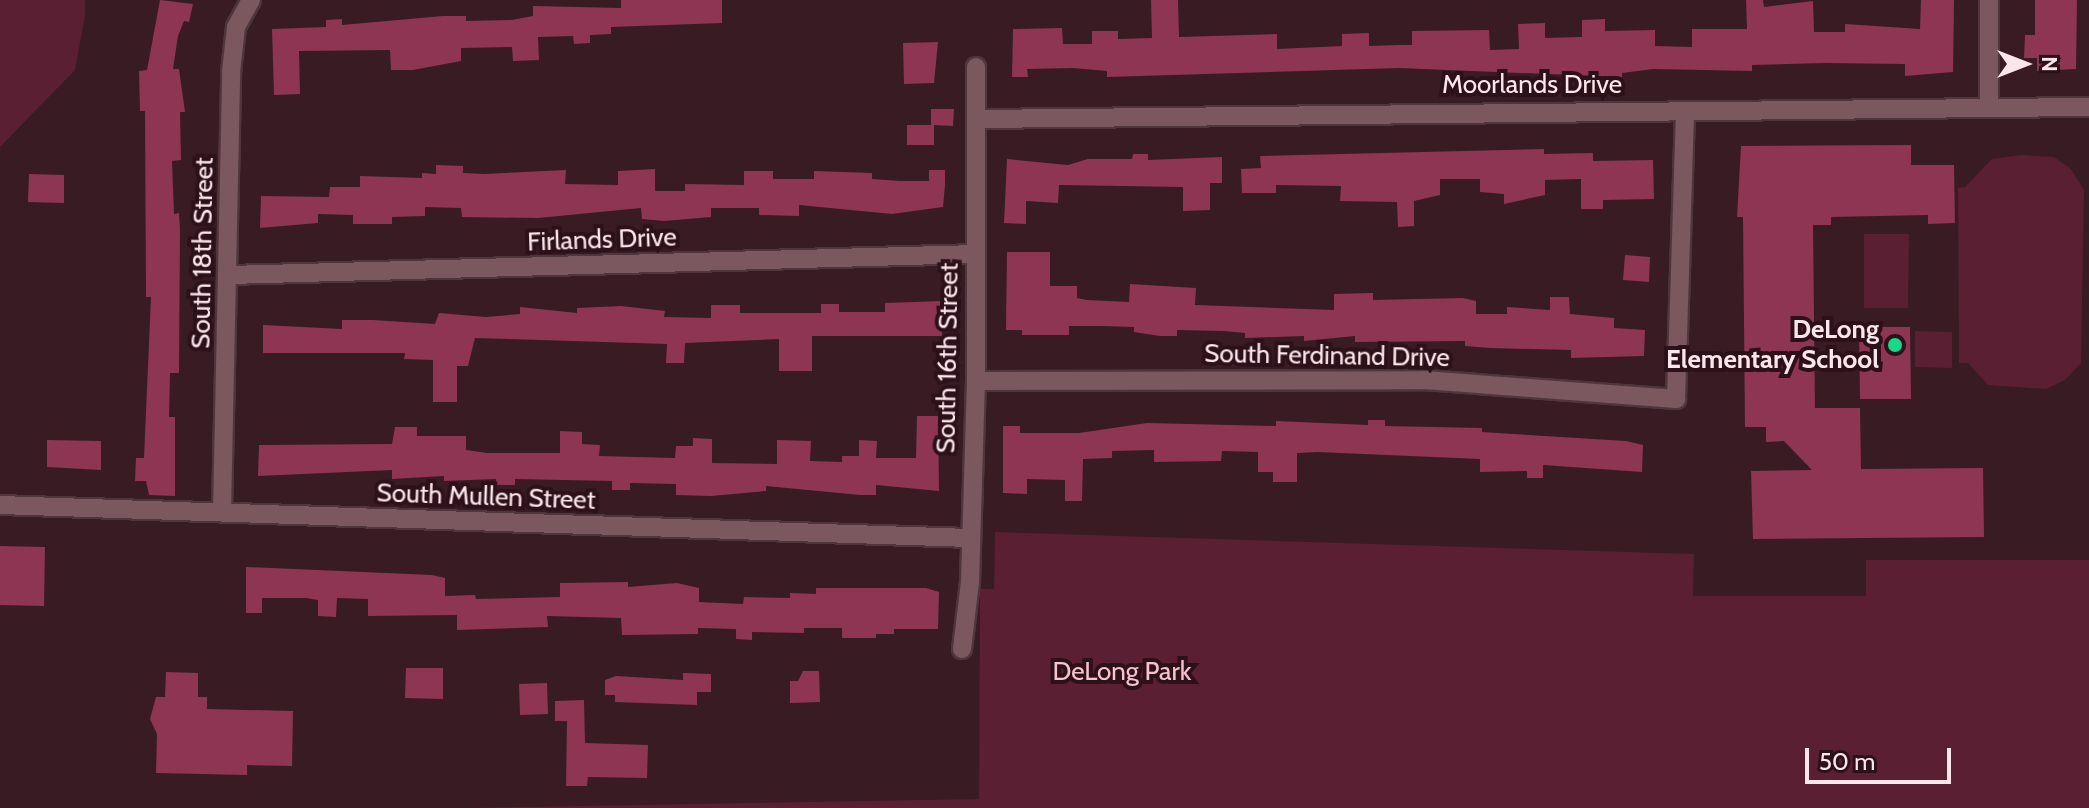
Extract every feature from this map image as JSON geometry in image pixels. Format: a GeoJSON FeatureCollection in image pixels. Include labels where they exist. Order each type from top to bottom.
{"type":"FeatureCollection","features":[{"type":"Feature","properties":{"kind":"street","name":"South 18th Street"},"geometry":{"type":"LineString","coordinates":[[222,512],[230,275],[231,72],[236,27],[251,0]]}},
{"type":"Feature","properties":{"kind":"street"},"geometry":{"type":"LineString","coordinates":[[1989,0],[1989,107]]}},
{"type":"Feature","properties":{"kind":"street","name":"South 16th Street"},"geometry":{"type":"LineString","coordinates":[[962,649],[976,381],[976,67]]}},
{"type":"Feature","properties":{"kind":"street","name":"Moorlands Drive"},"geometry":{"type":"LineString","coordinates":[[976,119],[2089,107]]}},
{"type":"Feature","properties":{"kind":"street","name":"South Ferdinand Drive"},"geometry":{"type":"LineString","coordinates":[[976,381],[1424,380],[1676,399],[1685,111]]}},
{"type":"Feature","properties":{"kind":"street","name":"Firlands Drive"},"geometry":{"type":"LineString","coordinates":[[230,275],[975,254]]}},
{"type":"Feature","properties":{"kind":"street","name":"South Mullen Street"},"geometry":{"type":"LineString","coordinates":[[0,505],[970,538]]}},
{"type":"Feature","properties":{"kind":"green space"},"geometry":{"type":"Polygon","coordinates":[[[0,0],[85,0],[85,16],[75,70],[0,147],[0,0]]]}},
{"type":"Feature","properties":{"kind":"green space"},"geometry":{"type":"Polygon","coordinates":[[[2021,155],[2054,157],[2071,169],[2084,190],[2081,363],[2065,380],[2046,389],[1988,385],[1968,363],[1959,363],[1958,188],[1965,187],[1992,159],[2021,155]]]}},
{"type":"Feature","properties":{"kind":"green space"},"geometry":{"type":"Polygon","coordinates":[[[1864,234],[1909,234],[1908,308],[1864,308],[1864,234]]]}},
{"type":"Feature","properties":{"kind":"green space"},"geometry":{"type":"Polygon","coordinates":[[[1915,331],[1952,332],[1952,368],[1915,367],[1915,331]]]}},
{"type":"Feature","properties":{"kind":"green space","name":"DeLong Park"},"geometry":{"type":"Polygon","coordinates":[[[995,532],[1694,554],[1693,596],[1866,596],[1866,560],[2089,560],[2089,808],[470,808],[979,799],[980,589],[994,589],[995,532]]]}},
{"type":"Feature","properties":{"kind":"building"},"geometry":{"type":"Polygon","coordinates":[[[160,0],[193,4],[189,22],[184,21],[178,36],[173,69],[179,69],[185,112],[180,112],[181,160],[172,161],[174,214],[179,213],[180,229],[179,373],[170,373],[169,417],[175,417],[175,496],[149,495],[146,481],[135,481],[136,458],[144,458],[151,297],[146,297],[145,111],[140,111],[139,71],[147,70],[160,0]]]}},
{"type":"Feature","properties":{"kind":"building"},"geometry":{"type":"Polygon","coordinates":[[[621,0],[722,0],[722,23],[611,27],[611,34],[590,35],[590,43],[574,44],[573,36],[538,37],[539,60],[513,61],[512,47],[461,48],[461,61],[413,70],[391,70],[390,50],[299,51],[300,94],[274,95],[272,29],[326,27],[326,20],[342,19],[342,25],[443,16],[466,16],[466,21],[512,20],[533,16],[533,6],[621,8],[621,0]]]}},
{"type":"Feature","properties":{"kind":"building"},"geometry":{"type":"Polygon","coordinates":[[[1151,0],[1178,0],[1179,37],[1277,34],[1277,49],[1342,46],[1342,34],[1369,33],[1369,46],[1412,45],[1412,31],[1489,30],[1490,50],[1519,49],[1518,24],[1545,23],[1545,38],[1582,37],[1582,20],[1605,19],[1605,31],[1655,30],[1655,46],[1692,47],[1692,29],[1747,29],[1746,0],[1763,0],[1764,7],[1813,1],[1814,32],[1845,32],[1845,24],[1920,29],[1921,0],[1954,0],[1953,72],[1905,76],[1905,64],[1825,63],[1752,65],[1752,71],[1653,69],[1622,73],[1622,77],[1399,68],[1107,77],[1107,71],[1073,68],[1027,69],[1028,77],[1012,77],[1013,29],[1062,28],[1063,44],[1092,44],[1092,31],[1118,31],[1118,39],[1152,38],[1151,0]]]}},
{"type":"Feature","properties":{"kind":"building"},"geometry":{"type":"Polygon","coordinates":[[[2035,0],[2077,0],[2076,69],[2037,71],[2037,58],[2024,58],[2025,35],[2035,35],[2035,0]]]}},
{"type":"Feature","properties":{"kind":"building"},"geometry":{"type":"Polygon","coordinates":[[[938,42],[934,83],[904,84],[903,43],[938,42]]]}},
{"type":"Feature","properties":{"kind":"building"},"geometry":{"type":"Polygon","coordinates":[[[931,109],[954,109],[953,126],[931,125],[931,109]]]}},
{"type":"Feature","properties":{"kind":"building"},"geometry":{"type":"Polygon","coordinates":[[[907,125],[934,125],[934,145],[907,145],[907,125]]]}},
{"type":"Feature","properties":{"kind":"building"},"geometry":{"type":"Polygon","coordinates":[[[1911,145],[1911,165],[1954,165],[1955,223],[1928,224],[1928,215],[1831,217],[1831,225],[1813,225],[1815,408],[1860,408],[1861,469],[1983,468],[1984,537],[1753,539],[1751,471],[1812,470],[1784,441],[1766,442],[1766,427],[1745,427],[1743,217],[1737,217],[1741,146],[1911,145]]]}},
{"type":"Feature","properties":{"kind":"building"},"geometry":{"type":"Polygon","coordinates":[[[1544,149],[1544,154],[1593,153],[1593,161],[1653,160],[1654,199],[1603,200],[1603,209],[1581,209],[1581,179],[1545,180],[1545,195],[1504,204],[1504,194],[1480,192],[1480,179],[1440,179],[1440,195],[1414,201],[1414,226],[1398,227],[1397,202],[1340,201],[1341,186],[1276,185],[1276,193],[1242,193],[1241,169],[1261,168],[1260,156],[1544,149]]]}},
{"type":"Feature","properties":{"kind":"building"},"geometry":{"type":"Polygon","coordinates":[[[1133,154],[1148,154],[1148,160],[1222,157],[1222,183],[1210,183],[1210,210],[1183,211],[1183,187],[1059,185],[1058,203],[1026,201],[1026,224],[1004,223],[1007,159],[1068,165],[1088,159],[1132,159],[1133,154]]]}},
{"type":"Feature","properties":{"kind":"building"},"geometry":{"type":"Polygon","coordinates":[[[436,165],[463,166],[463,173],[485,174],[566,170],[565,184],[618,185],[618,171],[655,169],[655,191],[685,191],[685,184],[744,185],[744,171],[773,171],[773,179],[814,179],[814,171],[872,173],[872,179],[929,181],[929,170],[945,170],[945,185],[943,207],[892,214],[799,205],[799,216],[759,215],[759,208],[711,208],[711,217],[664,221],[642,219],[641,208],[538,218],[462,217],[461,208],[425,207],[425,216],[392,217],[392,224],[353,224],[353,215],[318,214],[318,223],[260,228],[261,196],[329,197],[330,187],[360,187],[360,176],[422,178],[422,173],[436,174],[436,165]]]}},
{"type":"Feature","properties":{"kind":"building"},"geometry":{"type":"Polygon","coordinates":[[[29,174],[64,175],[64,203],[28,202],[29,174]]]}},
{"type":"Feature","properties":{"kind":"building"},"geometry":{"type":"Polygon","coordinates":[[[1007,252],[1050,252],[1050,286],[1077,286],[1077,298],[1087,300],[1129,302],[1130,284],[1196,288],[1195,305],[1334,310],[1334,294],[1373,293],[1373,300],[1463,298],[1476,301],[1476,314],[1507,314],[1507,307],[1550,310],[1550,297],[1569,297],[1570,314],[1614,318],[1614,328],[1645,330],[1644,356],[1571,358],[1571,350],[1465,346],[1465,341],[1355,342],[1355,336],[1304,341],[1304,336],[1245,338],[1245,333],[1177,330],[1177,336],[1160,336],[1134,332],[1134,327],[1069,326],[1069,335],[1022,335],[1022,330],[1006,330],[1007,252]]]}},
{"type":"Feature","properties":{"kind":"building"},"geometry":{"type":"Polygon","coordinates":[[[1625,255],[1650,257],[1649,282],[1623,280],[1625,255]]]}},
{"type":"Feature","properties":{"kind":"building"},"geometry":{"type":"Polygon","coordinates":[[[943,301],[942,336],[812,336],[812,371],[779,371],[779,339],[685,343],[684,363],[666,363],[667,344],[475,338],[468,366],[457,366],[457,402],[433,402],[433,360],[404,359],[405,353],[263,353],[263,325],[342,329],[342,320],[435,324],[439,313],[486,317],[520,314],[520,307],[577,313],[577,308],[621,306],[665,311],[664,317],[711,318],[711,305],[740,305],[740,313],[821,313],[821,304],[839,304],[839,312],[885,312],[885,303],[943,301]]]}},
{"type":"Feature","properties":{"kind":"building"},"geometry":{"type":"Polygon","coordinates":[[[1859,327],[1910,327],[1911,399],[1860,399],[1859,327]]]}},
{"type":"Feature","properties":{"kind":"building"},"geometry":{"type":"Polygon","coordinates":[[[917,416],[938,416],[939,491],[876,485],[876,495],[860,495],[766,486],[766,491],[711,496],[676,495],[676,484],[630,483],[630,490],[612,490],[612,481],[515,479],[515,485],[496,485],[496,479],[444,481],[444,476],[392,479],[392,470],[258,476],[259,445],[392,444],[395,427],[417,427],[417,436],[466,436],[466,450],[487,453],[560,453],[560,431],[582,432],[582,444],[600,445],[599,456],[675,458],[676,446],[693,446],[693,438],[712,439],[712,463],[777,464],[777,440],[811,441],[810,461],[842,462],[842,456],[859,456],[859,440],[877,441],[876,458],[916,458],[917,416]]]}},
{"type":"Feature","properties":{"kind":"building"},"geometry":{"type":"Polygon","coordinates":[[[1368,420],[1385,420],[1385,426],[1482,428],[1482,432],[1626,441],[1643,445],[1642,472],[1543,465],[1543,478],[1527,478],[1527,471],[1480,472],[1480,459],[1317,452],[1297,453],[1297,482],[1273,482],[1273,472],[1258,472],[1258,452],[1222,451],[1221,461],[1154,462],[1154,450],[1112,451],[1112,458],[1083,459],[1082,501],[1065,501],[1065,480],[1027,479],[1027,494],[1003,493],[1003,426],[1020,426],[1020,433],[1079,433],[1147,423],[1276,426],[1276,421],[1368,425],[1368,420]]]}},
{"type":"Feature","properties":{"kind":"building"},"geometry":{"type":"Polygon","coordinates":[[[47,440],[101,441],[101,470],[47,467],[47,440]]]}},
{"type":"Feature","properties":{"kind":"building"},"geometry":{"type":"Polygon","coordinates":[[[0,546],[45,547],[44,606],[0,605],[0,546]]]}},
{"type":"Feature","properties":{"kind":"building"},"geometry":{"type":"Polygon","coordinates":[[[246,567],[432,575],[445,578],[445,596],[475,595],[476,599],[560,597],[560,583],[628,582],[628,587],[677,583],[699,588],[699,602],[743,604],[744,597],[790,598],[790,593],[816,594],[816,588],[926,588],[939,592],[938,629],[894,629],[894,634],[876,634],[876,638],[842,638],[842,628],[804,628],[804,633],[752,632],[752,640],[736,639],[736,629],[698,628],[698,634],[622,635],[621,618],[547,616],[548,627],[457,630],[457,615],[368,616],[368,599],[337,598],[336,617],[318,616],[318,600],[306,598],[262,598],[262,613],[246,613],[246,567]]]}},
{"type":"Feature","properties":{"kind":"building"},"geometry":{"type":"Polygon","coordinates":[[[406,668],[443,668],[443,699],[405,698],[406,668]]]}},
{"type":"Feature","properties":{"kind":"building"},"geometry":{"type":"Polygon","coordinates":[[[803,671],[819,671],[820,702],[790,703],[790,681],[798,681],[803,671]]]}},
{"type":"Feature","properties":{"kind":"building"},"geometry":{"type":"Polygon","coordinates":[[[166,672],[198,673],[198,697],[207,697],[207,709],[293,711],[292,766],[247,765],[247,775],[156,773],[157,734],[150,719],[156,697],[165,697],[166,672]]]}},
{"type":"Feature","properties":{"kind":"building"},"geometry":{"type":"Polygon","coordinates":[[[683,673],[711,674],[711,692],[697,692],[697,705],[615,702],[615,695],[605,695],[605,680],[616,676],[683,680],[683,673]]]}},
{"type":"Feature","properties":{"kind":"building"},"geometry":{"type":"Polygon","coordinates":[[[547,683],[548,714],[520,715],[519,684],[547,683]]]}},
{"type":"Feature","properties":{"kind":"building"},"geometry":{"type":"Polygon","coordinates":[[[584,700],[585,743],[648,745],[647,778],[588,777],[587,786],[566,786],[567,721],[555,721],[555,701],[584,700]]]}},
{"type":"Feature","properties":{"kind":"place","name":"DeLong Elementary School"},"geometry":{"type":"Point","coordinates":[1895,345]}}]}
